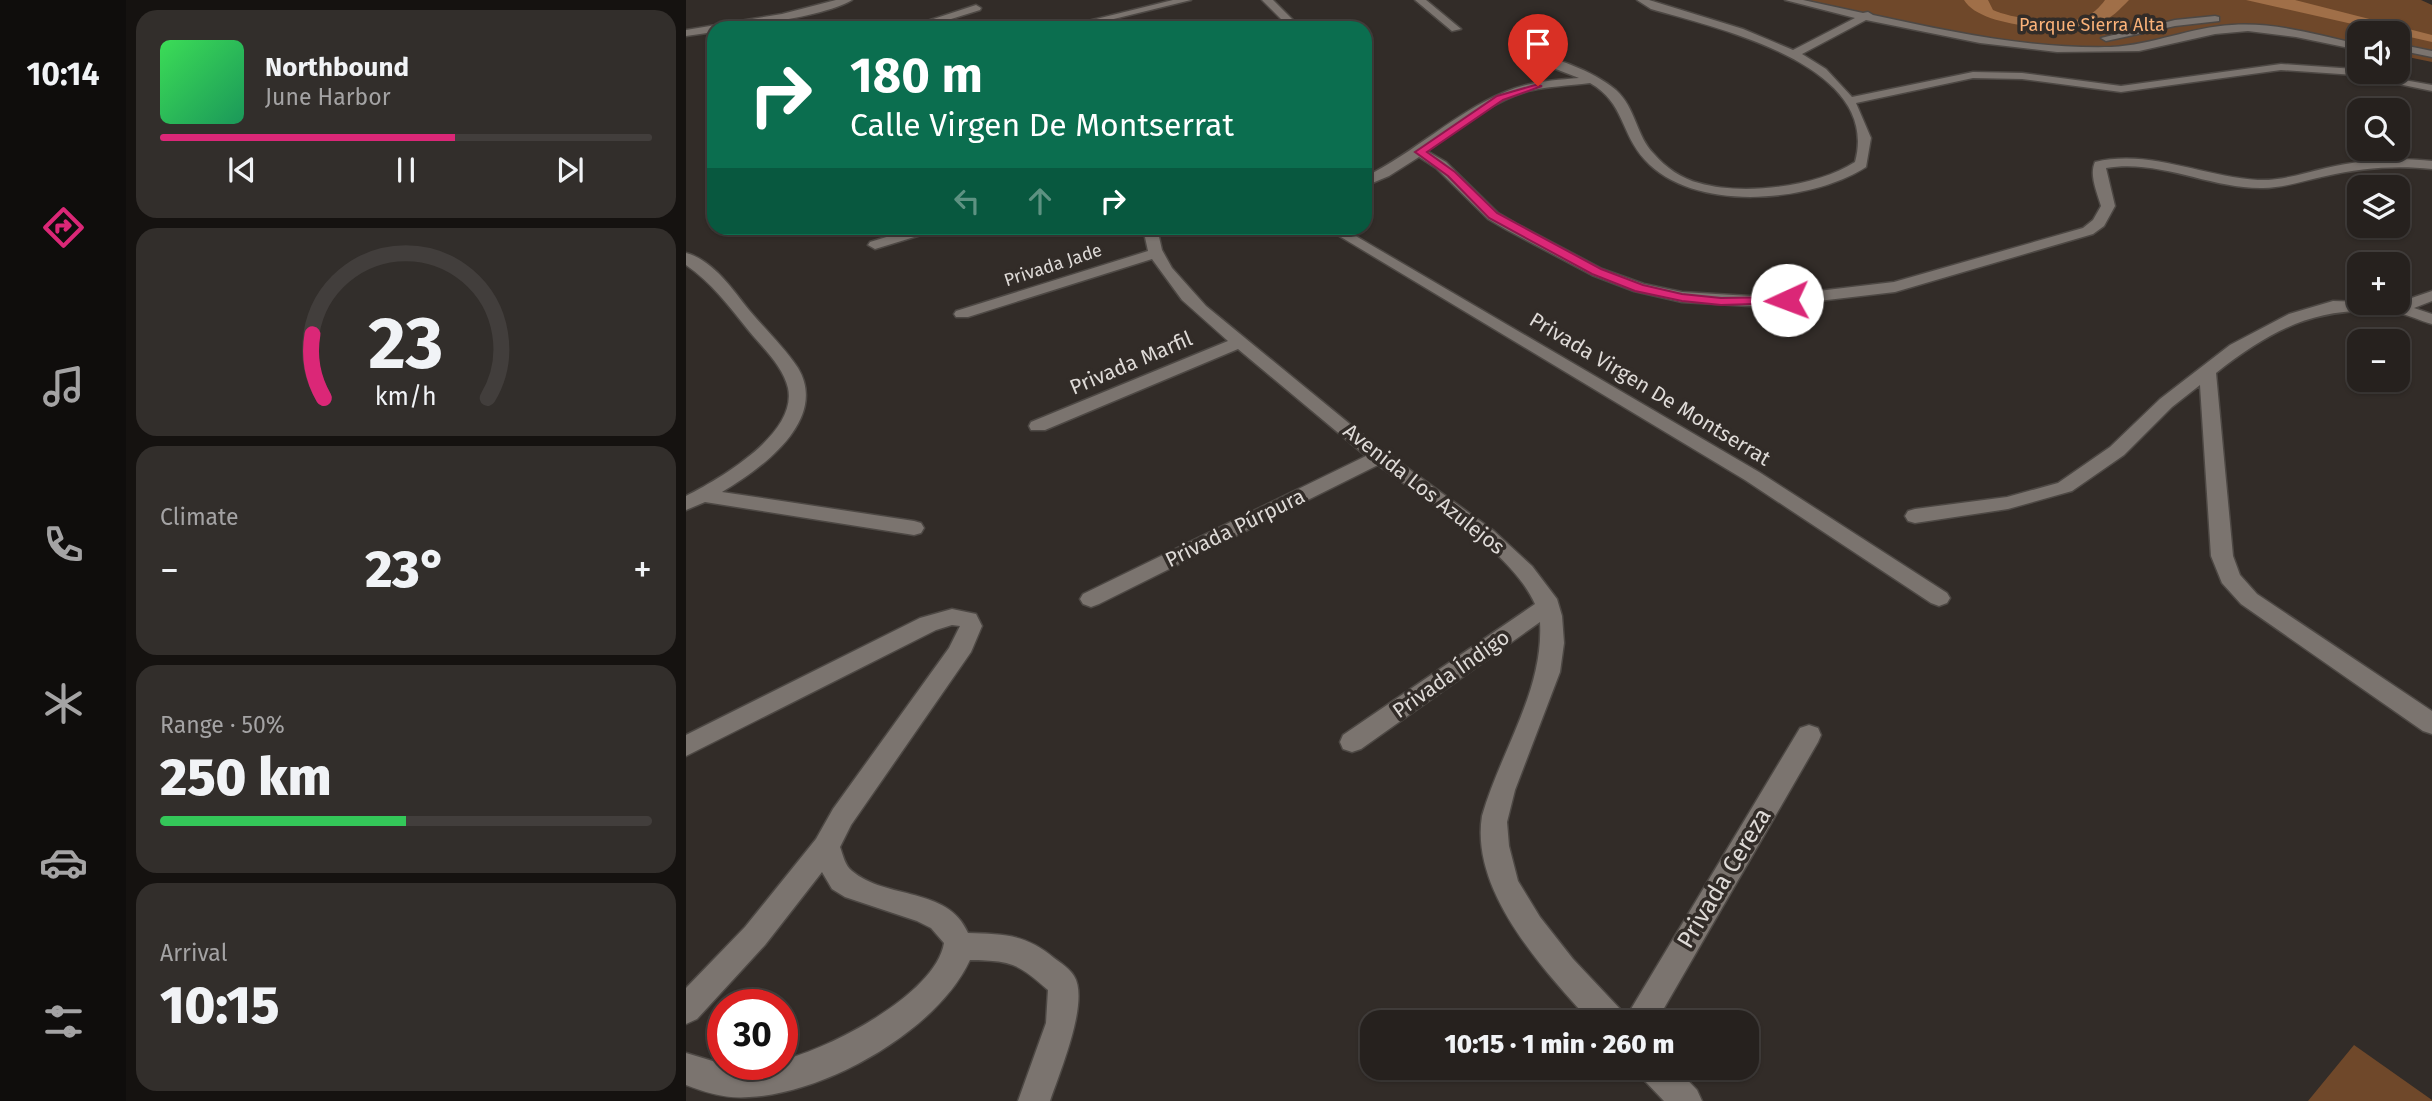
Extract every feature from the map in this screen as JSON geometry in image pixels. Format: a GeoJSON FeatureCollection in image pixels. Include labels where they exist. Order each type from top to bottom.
{"type":"FeatureCollection","features":[{"type":"Feature","properties":{"kind":"street"},"geometry":{"type":"LineString","coordinates":[[783,21],[797,0]]}},
{"type":"Feature","properties":{"kind":"street"},"geometry":{"type":"LineString","coordinates":[[785,21],[847,0]]}},
{"type":"Feature","properties":{"kind":"street"},"geometry":{"type":"LineString","coordinates":[[1094,21],[1186,0]]}},
{"type":"Feature","properties":{"kind":"street"},"geometry":{"type":"LineString","coordinates":[[1267,0],[1286,21]]}},
{"type":"Feature","properties":{"kind":"street"},"geometry":{"type":"LineString","coordinates":[[1420,0],[1456,29]]}},
{"type":"Feature","properties":{"kind":"street"},"geometry":{"type":"LineString","coordinates":[[1518,51],[1606,88],[1623,105],[1644,151],[1665,171],[1696,187],[1740,192],[1765,191],[1819,182],[1854,170],[1861,164],[1867,139],[1851,101],[1822,71],[1779,46],[1655,7],[1642,0]]}},
{"type":"Feature","properties":{"kind":"street"},"geometry":{"type":"LineString","coordinates":[[1790,0],[1955,36],[2066,48],[2129,49],[2232,28],[2272,30],[2347,45]]}},
{"type":"Feature","properties":{"kind":"street"},"geometry":{"type":"LineString","coordinates":[[1826,0],[1962,29],[2057,39],[2122,36],[2175,23],[2230,19],[2289,24],[2347,36]]}},
{"type":"Feature","properties":{"kind":"street"},"geometry":{"type":"LineString","coordinates":[[1824,24],[1857,7]]}},
{"type":"Feature","properties":{"kind":"street"},"geometry":{"type":"LineString","coordinates":[[934,21],[976,8]]}},
{"type":"Feature","properties":{"kind":"street"},"geometry":{"type":"LineString","coordinates":[[1795,53],[1876,12]]}},
{"type":"Feature","properties":{"kind":"street"},"geometry":{"type":"LineString","coordinates":[[686,33],[707,30]]}},
{"type":"Feature","properties":{"kind":"street"},"geometry":{"type":"LineString","coordinates":[[1779,46],[1790,41]]}},
{"type":"Feature","properties":{"kind":"street"},"geometry":{"type":"LineString","coordinates":[[2410,49],[2432,54]]}},
{"type":"Feature","properties":{"kind":"street"},"geometry":{"type":"LineString","coordinates":[[2410,57],[2432,62]]}},
{"type":"Feature","properties":{"kind":"street"},"geometry":{"type":"LineString","coordinates":[[1851,101],[1973,75],[2022,76],[2121,89],[2259,69],[2302,67],[2379,76],[2432,88]]}},
{"type":"Feature","properties":{"kind":"street"},"geometry":{"type":"LineString","coordinates":[[2214,76],[2231,81],[2264,78],[2290,81]]}},
{"type":"Feature","properties":{"kind":"street"},"geometry":{"type":"LineString","coordinates":[[1372,178],[1420,152],[1461,122],[1508,95],[1538,86],[1591,80]]}},
{"type":"Feature","properties":{"kind":"street"},"geometry":{"type":"LineString","coordinates":[[1420,152],[1463,184],[1493,216],[1597,272],[1640,288],[1682,297],[1733,302],[1807,299],[1895,287],[2088,231],[2099,223],[2108,206],[2098,170],[2100,165],[2108,163],[2147,164],[2261,184],[2292,181],[2314,174],[2385,161],[2432,165]]}},
{"type":"Feature","properties":{"kind":"street"},"geometry":{"type":"LineString","coordinates":[[875,245],[907,235]]}},
{"type":"Feature","properties":{"kind":"street","name":"Avenida Los Azulejos"},"geometry":{"type":"LineString","coordinates":[[1152,235],[1156,253],[1191,300],[1380,457],[1497,543],[1521,567],[1549,606]]}},
{"type":"Feature","properties":{"kind":"street","name":"Privada Virgen De Montserrat"},"geometry":{"type":"LineString","coordinates":[[1345,235],[1752,476],[1939,598]]}},
{"type":"Feature","properties":{"kind":"street","name":"Privada Jade"},"geometry":{"type":"LineString","coordinates":[[962,314],[1156,253]]}},
{"type":"Feature","properties":{"kind":"street"},"geometry":{"type":"LineString","coordinates":[[686,258],[714,278],[797,380],[795,416],[787,428],[764,453],[695,500]]}},
{"type":"Feature","properties":{"kind":"street"},"geometry":{"type":"LineString","coordinates":[[2410,304],[2432,296]]}},
{"type":"Feature","properties":{"kind":"street"},"geometry":{"type":"LineString","coordinates":[[1915,516],[2008,503],[2065,487],[2117,451],[2166,403],[2236,349],[2295,317],[2333,306],[2347,306]]}},
{"type":"Feature","properties":{"kind":"street"},"geometry":{"type":"LineString","coordinates":[[2410,312],[2432,319]]}},
{"type":"Feature","properties":{"kind":"street","name":"Privada Marfil"},"geometry":{"type":"LineString","coordinates":[[1038,426],[1241,342]]}},
{"type":"Feature","properties":{"kind":"street"},"geometry":{"type":"LineString","coordinates":[[2208,373],[2221,556],[2230,578],[2249,599],[2432,724]]}},
{"type":"Feature","properties":{"kind":"street","name":"Privada Púrpura"},"geometry":{"type":"LineString","coordinates":[[1091,599],[1380,457]]}},
{"type":"Feature","properties":{"kind":"street"},"geometry":{"type":"LineString","coordinates":[[695,500],[914,528]]}},
{"type":"Feature","properties":{"kind":"street"},"geometry":{"type":"LineString","coordinates":[[1549,606],[1552,647],[1549,673],[1508,772],[1494,819],[1499,866],[1514,901],[1557,963],[1600,1010]]}},
{"type":"Feature","properties":{"kind":"street","name":"Privada Índigo"},"geometry":{"type":"LineString","coordinates":[[1352,742],[1549,606]]}},
{"type":"Feature","properties":{"kind":"street"},"geometry":{"type":"LineString","coordinates":[[686,746],[928,624],[952,617],[968,620],[971,626],[959,652],[842,817],[826,847],[755,936],[686,1009]]}},
{"type":"Feature","properties":{"kind":"street","name":"Privada Cereza"},"geometry":{"type":"LineString","coordinates":[[1646,1010],[1809,735]]}},
{"type":"Feature","properties":{"kind":"street"},"geometry":{"type":"LineString","coordinates":[[686,1069],[698,1075],[731,1081],[766,1080],[810,1068],[847,1052],[897,1020],[932,991],[952,966],[959,946],[955,930],[944,920],[923,910],[855,889],[839,878],[826,847]]}},
{"type":"Feature","properties":{"kind":"street"},"geometry":{"type":"LineString","coordinates":[[959,946],[1012,948],[1036,961],[1063,984],[1061,1023],[1034,1101]]}},
{"type":"Feature","properties":{"kind":"street"},"geometry":{"type":"LineString","coordinates":[[1666,1080],[1686,1101]]}},
{"type":"Feature","properties":{"kind":"green space","name":"Parque Sierra Alta"},"geometry":{"type":"Polygon","coordinates":[[[1799,0],[2421,0],[2432,5],[2432,62],[2410,57],[2410,21],[2347,21],[2347,45],[2286,32],[2222,30],[2148,46],[2092,50],[1955,36],[1872,14],[1799,0]]]}},
{"type":"Feature","properties":{"kind":"green space"},"geometry":{"type":"Polygon","coordinates":[[[2354,1045],[2432,1100],[2432,1101],[2308,1101],[2354,1045]]]}},
{"type":"Feature","properties":{"kind":"shaded area"},"geometry":{"type":"Polygon","coordinates":[[[1964,0],[1988,0],[1993,10],[2012,16],[2064,21],[2086,17],[2105,0],[2129,0],[2099,23],[2048,27],[2027,26],[1988,17],[1973,10],[1964,0]]]}},
{"type":"Feature","properties":{"kind":"shaded area"},"geometry":{"type":"Polygon","coordinates":[[[2246,0],[2295,0],[2377,21],[2347,23],[2246,0]]]}},
{"type":"Feature","properties":{"kind":"shaded area"},"geometry":{"type":"Polygon","coordinates":[[[2410,29],[2432,35],[2432,42],[2410,37],[2410,29]]]}},
{"type":"Feature","properties":{"kind":"route"},"geometry":{"type":"LineString","coordinates":[[1538,86],[1500,98],[1420,152],[1452,174],[1493,216],[1597,272],[1640,288],[1682,297],[1721,301],[1787,300]]}}]}
